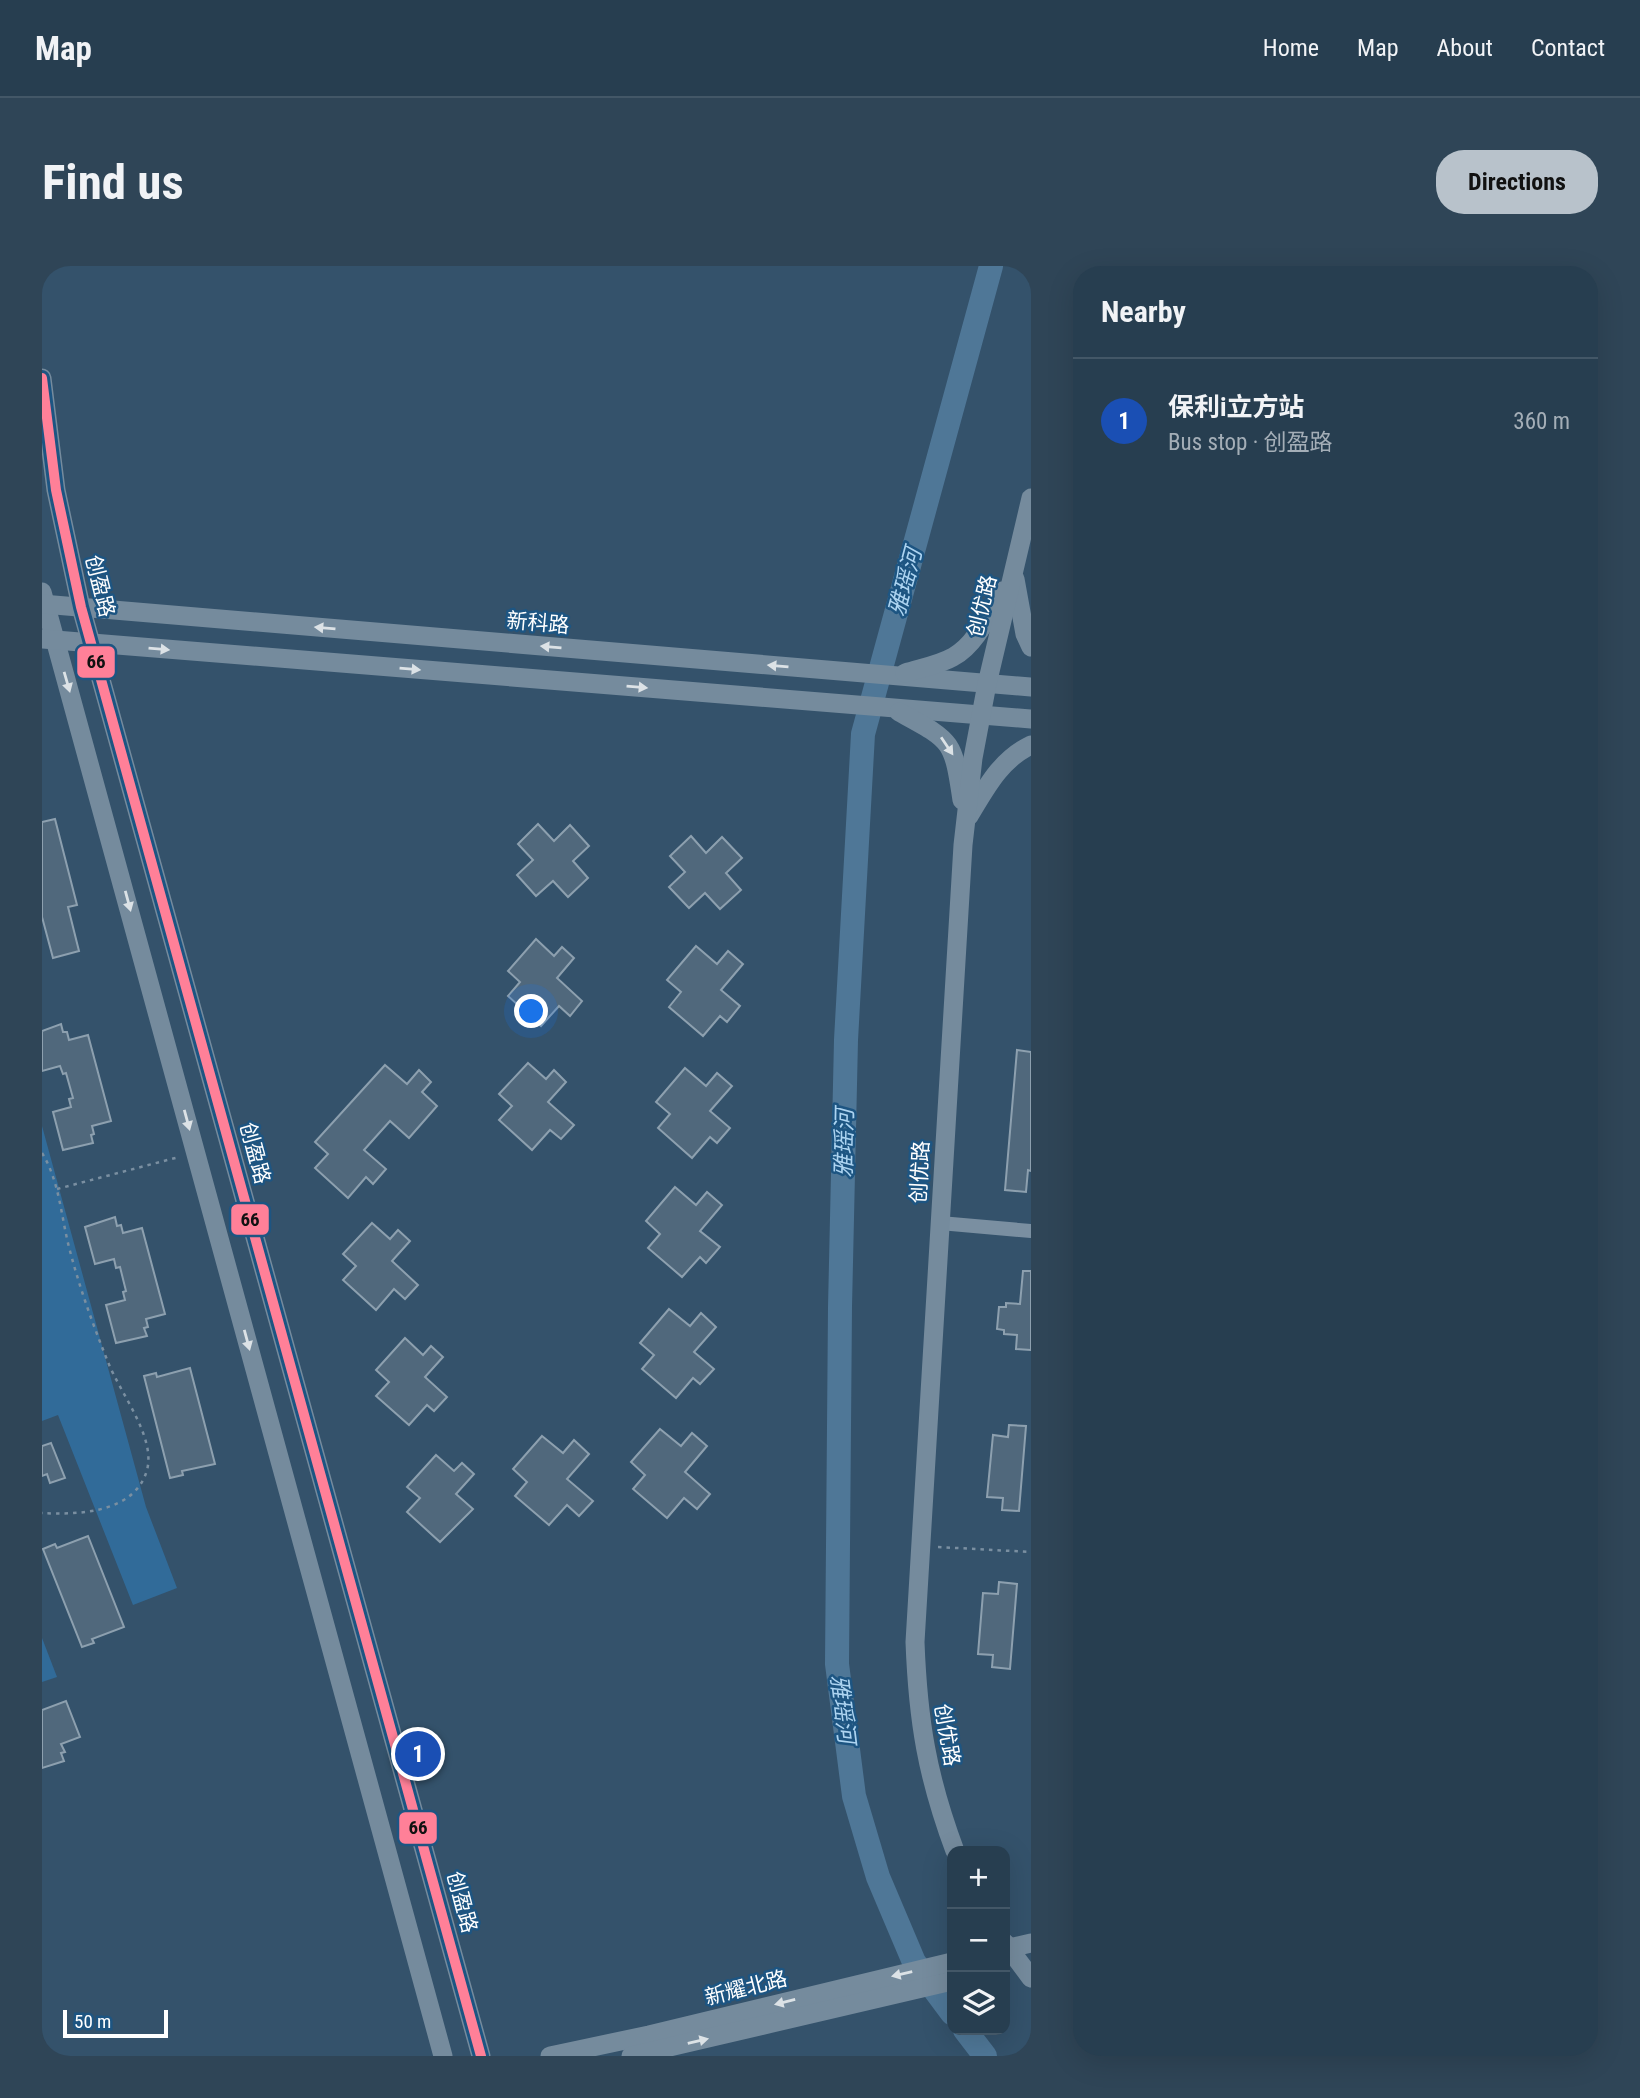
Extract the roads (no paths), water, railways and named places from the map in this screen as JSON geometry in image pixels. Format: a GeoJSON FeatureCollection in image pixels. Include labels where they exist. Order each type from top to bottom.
{"type":"FeatureCollection","features":[{"type":"Feature","properties":{"kind":"street","name":"创盈路"},"geometry":{"type":"LineString","coordinates":[[42,378],[56,489],[81,607],[481,2056]]}},
{"type":"Feature","properties":{"kind":"street","name":"创优路"},"geometry":{"type":"LineString","coordinates":[[953,1846],[937,1803],[924,1750],[917,1696],[915,1642],[965,823],[987,684],[1031,498]]}},
{"type":"Feature","properties":{"kind":"street"},"geometry":{"type":"LineString","coordinates":[[1013,572],[1025,634],[1031,647]]}},
{"type":"Feature","properties":{"kind":"street"},"geometry":{"type":"LineString","coordinates":[[894,676],[942,662],[963,651],[976,635],[1013,572]]}},
{"type":"Feature","properties":{"kind":"street","name":"新科路"},"geometry":{"type":"LineString","coordinates":[[43,600],[81,607],[1031,687]]}},
{"type":"Feature","properties":{"kind":"street"},"geometry":{"type":"LineString","coordinates":[[43,600],[48,640],[196,1152],[443,2056]]}},
{"type":"Feature","properties":{"kind":"street"},"geometry":{"type":"LineString","coordinates":[[48,640],[1031,719]]}},
{"type":"Feature","properties":{"kind":"street"},"geometry":{"type":"LineString","coordinates":[[892,708],[939,734],[951,748],[957,765],[965,823]]}},
{"type":"Feature","properties":{"kind":"street"},"geometry":{"type":"LineString","coordinates":[[965,823],[1000,768],[1031,745]]}},
{"type":"Feature","properties":{"kind":"street"},"geometry":{"type":"LineString","coordinates":[[940,1223],[1031,1231]]}},
{"type":"Feature","properties":{"kind":"street"},"geometry":{"type":"LineString","coordinates":[[1010,1946],[1031,1943]]}},
{"type":"Feature","properties":{"kind":"street"},"geometry":{"type":"LineString","coordinates":[[1010,1952],[1022,1969]]}},
{"type":"Feature","properties":{"kind":"street","name":"新耀北路"},"geometry":{"type":"LineString","coordinates":[[550,2056],[947,1963]]}},
{"type":"Feature","properties":{"kind":"street","name":"新耀北路"},"geometry":{"type":"LineString","coordinates":[[631,2056],[947,1982]]}},
{"type":"Feature","properties":{"kind":"waterway","name":"雅瑶河"},"geometry":{"type":"LineString","coordinates":[[947,2006],[914,1962],[878,1877],[854,1796],[837,1664],[840,1307],[846,1040],[863,734],[991,266]]}},
{"type":"Feature","properties":{"kind":"waterway","name":"雅瑶河"},"geometry":{"type":"LineString","coordinates":[[969,2035],[985,2056]]}},
{"type":"Feature","properties":{"kind":"place","name":"保利i立方站"},"geometry":{"type":"Point","coordinates":[418,1754]}}]}
